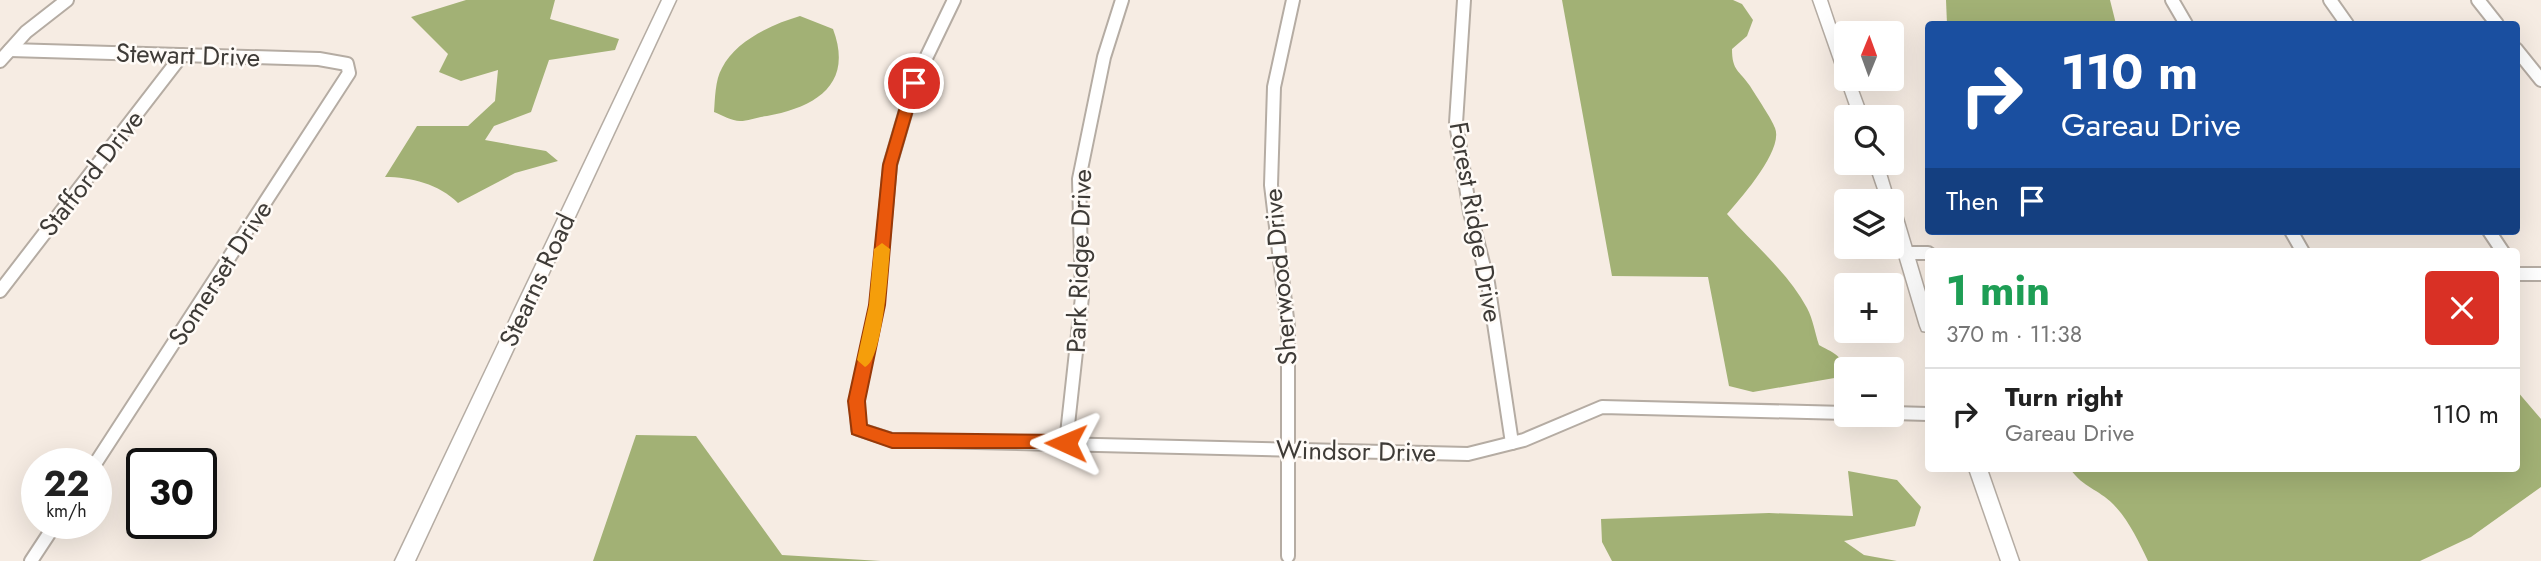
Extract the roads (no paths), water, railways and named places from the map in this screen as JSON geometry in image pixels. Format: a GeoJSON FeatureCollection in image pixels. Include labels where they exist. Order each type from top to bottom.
{"type":"FeatureCollection","features":[{"type":"Feature","properties":{"kind":"main road","name":"Stearns Road"},"geometry":{"type":"LineString","coordinates":[[405,561],[669,0]]}},
{"type":"Feature","properties":{"kind":"street"},"geometry":{"type":"LineString","coordinates":[[0,61],[26,32],[67,0]]}},
{"type":"Feature","properties":{"kind":"street","name":"Windsor Drive"},"geometry":{"type":"LineString","coordinates":[[954,0],[914,83],[890,165],[877,305],[856,401],[858,429],[892,440],[1468,454],[1533,436],[1579,412],[1602,407],[1834,412]]}},
{"type":"Feature","properties":{"kind":"street","name":"Park Ridge Drive"},"geometry":{"type":"LineString","coordinates":[[1066,443],[1082,297],[1079,179],[1104,57],[1122,0]]}},
{"type":"Feature","properties":{"kind":"street","name":"Sherwood Drive"},"geometry":{"type":"LineString","coordinates":[[1288,556],[1288,327],[1271,186],[1273,87],[1293,0]]}},
{"type":"Feature","properties":{"kind":"street","name":"Forest Ridge Drive"},"geometry":{"type":"LineString","coordinates":[[1464,0],[1456,123],[1470,212],[1488,283],[1512,443]]}},
{"type":"Feature","properties":{"kind":"street"},"geometry":{"type":"LineString","coordinates":[[1820,0],[1834,40]]}},
{"type":"Feature","properties":{"kind":"street"},"geometry":{"type":"LineString","coordinates":[[2172,0],[2184,21]]}},
{"type":"Feature","properties":{"kind":"street"},"geometry":{"type":"LineString","coordinates":[[2330,0],[2345,21]]}},
{"type":"Feature","properties":{"kind":"street"},"geometry":{"type":"LineString","coordinates":[[2478,0],[2495,21]]}},
{"type":"Feature","properties":{"kind":"street","name":"Stewart Drive"},"geometry":{"type":"LineString","coordinates":[[10,50],[334,61],[347,64],[349,73],[346,82]]}},
{"type":"Feature","properties":{"kind":"street"},"geometry":{"type":"LineString","coordinates":[[2520,54],[2541,80]]}},
{"type":"Feature","properties":{"kind":"street","name":"Stafford Drive"},"geometry":{"type":"LineString","coordinates":[[0,292],[182,55]]}},
{"type":"Feature","properties":{"kind":"street","name":"Somerset Drive"},"geometry":{"type":"LineString","coordinates":[[106,448],[346,82]]}},
{"type":"Feature","properties":{"kind":"street"},"geometry":{"type":"LineString","coordinates":[[1904,244],[1925,316]]}},
{"type":"Feature","properties":{"kind":"street"},"geometry":{"type":"LineString","coordinates":[[1907,253],[1925,253]]}},
{"type":"Feature","properties":{"kind":"street"},"geometry":{"type":"LineString","coordinates":[[2520,273],[2541,275]]}},
{"type":"Feature","properties":{"kind":"street"},"geometry":{"type":"LineString","coordinates":[[1904,414],[1925,414]]}},
{"type":"Feature","properties":{"kind":"street"},"geometry":{"type":"LineString","coordinates":[[1979,472],[2010,561]]}},
{"type":"Feature","properties":{"kind":"street"},"geometry":{"type":"LineString","coordinates":[[32,561],[46,539]]}}]}
